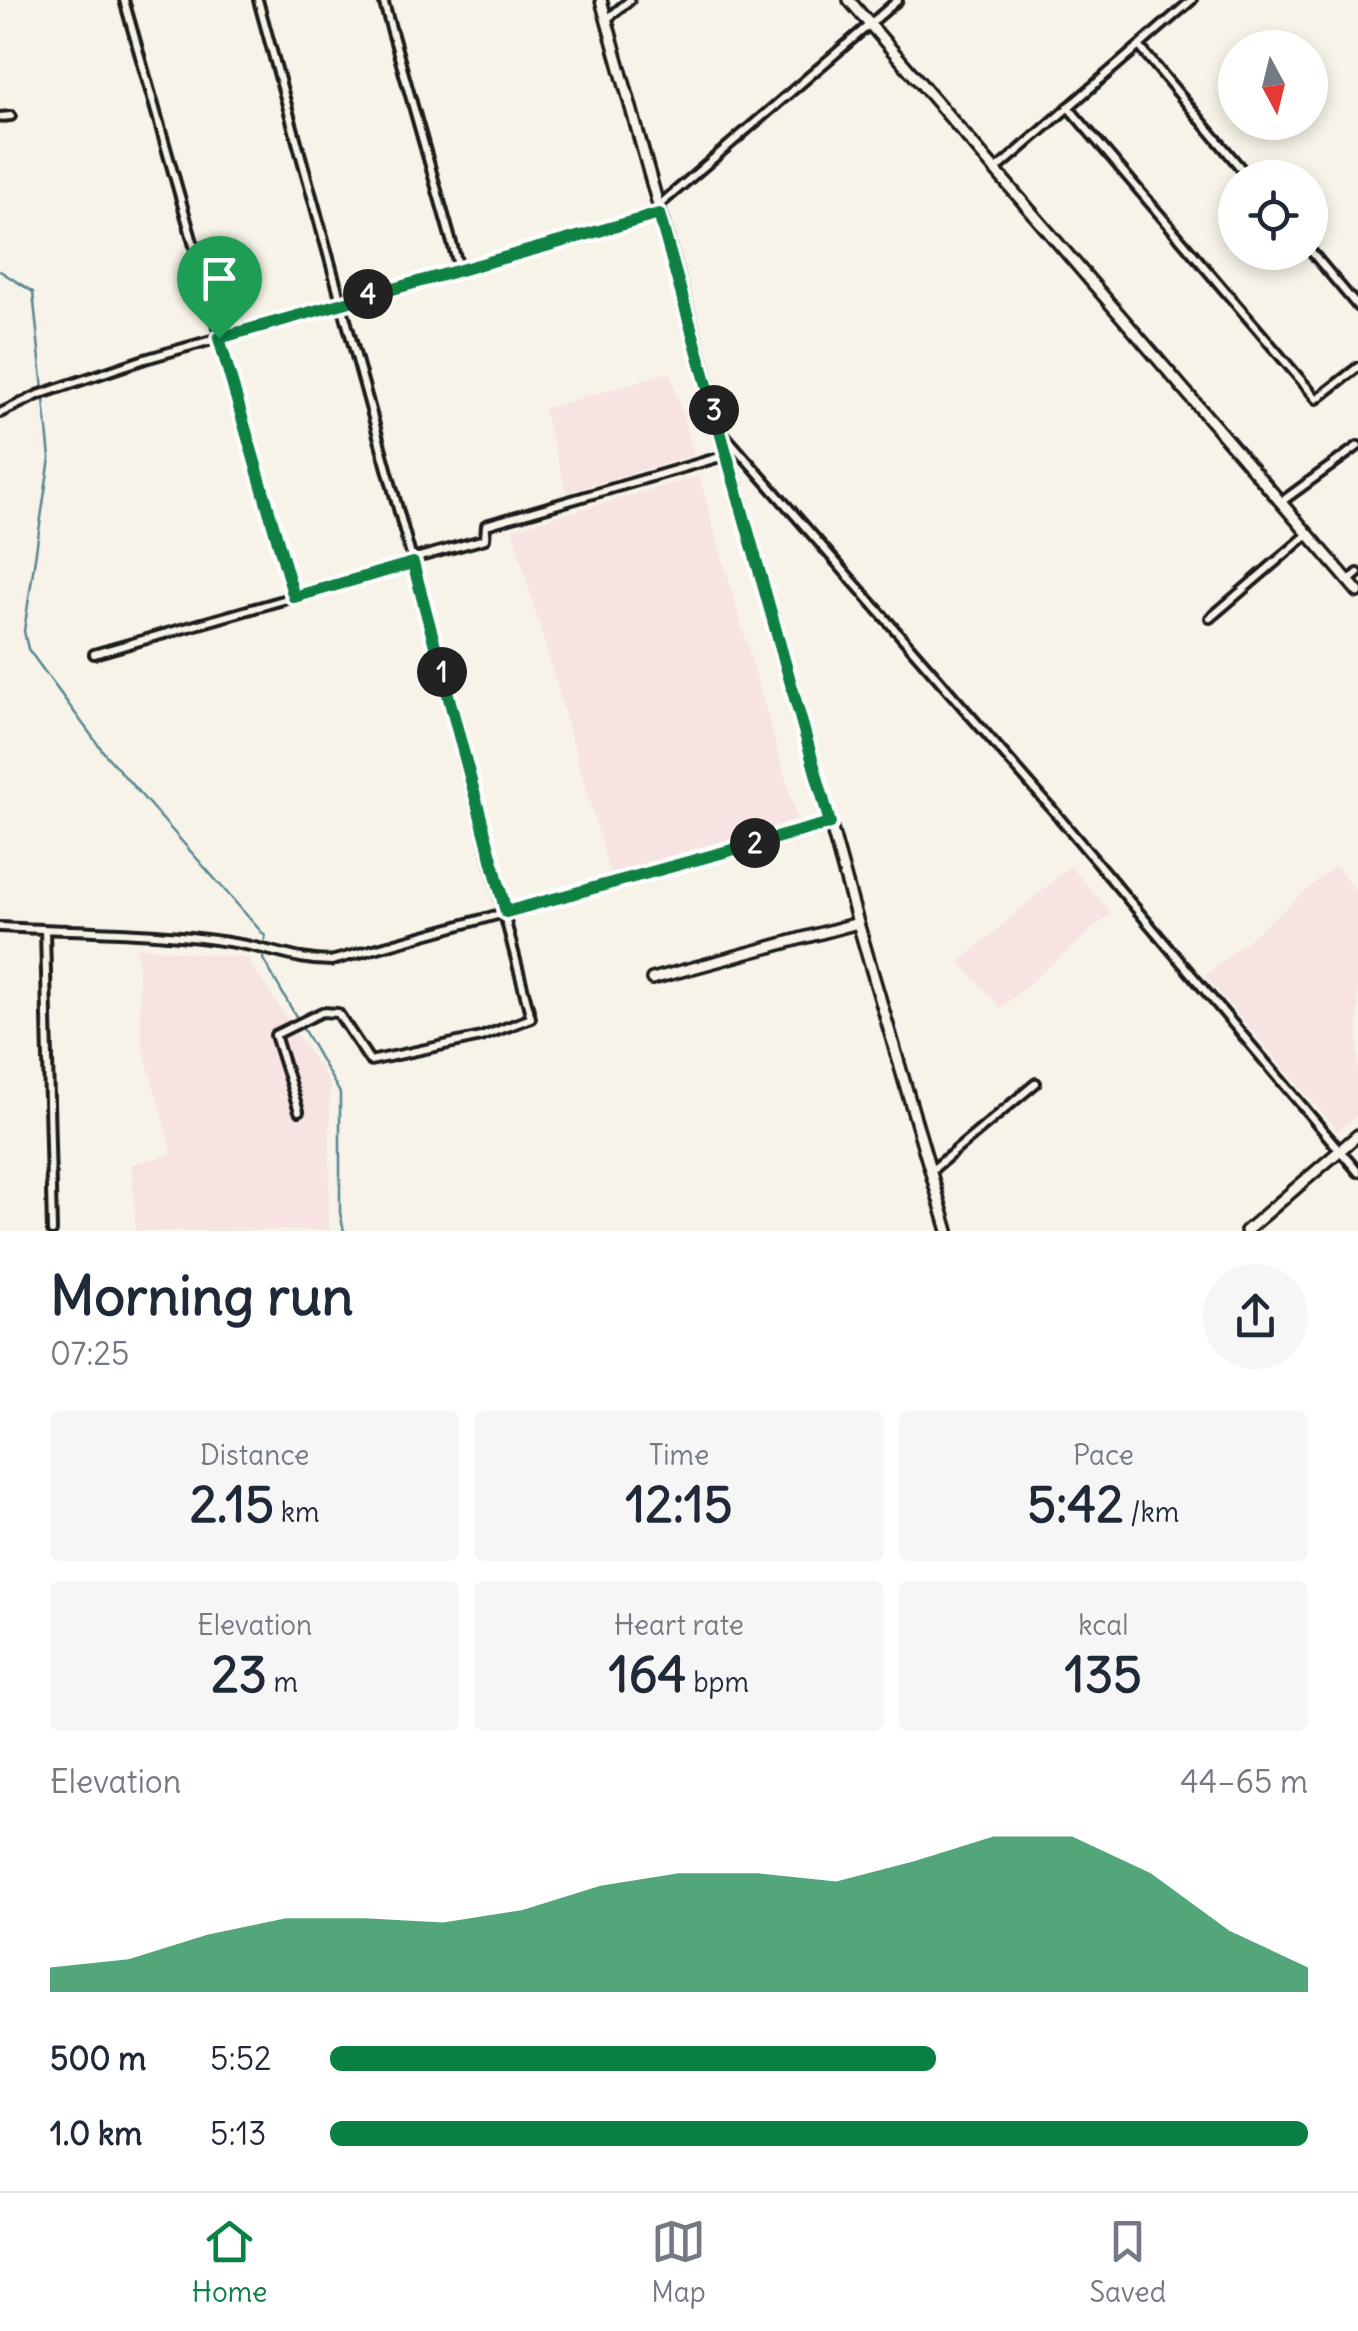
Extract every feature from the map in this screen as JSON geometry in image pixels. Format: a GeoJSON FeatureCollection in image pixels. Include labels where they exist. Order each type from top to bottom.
{"type":"FeatureCollection","features":[{"type":"Feature","properties":{"kind":"street"},"geometry":{"type":"LineString","coordinates":[[124,0],[294,597]]}},
{"type":"Feature","properties":{"kind":"street"},"geometry":{"type":"LineString","coordinates":[[258,0],[412,561],[531,1018],[480,1036],[370,1061],[338,1013],[322,1012],[275,1035],[300,1111]]}},
{"type":"Feature","properties":{"kind":"street"},"geometry":{"type":"LineString","coordinates":[[382,0],[459,268]]}},
{"type":"Feature","properties":{"kind":"street"},"geometry":{"type":"LineString","coordinates":[[600,0],[948,1231]]}},
{"type":"Feature","properties":{"kind":"street"},"geometry":{"type":"LineString","coordinates":[[606,20],[630,0]]}},
{"type":"Feature","properties":{"kind":"street"},"geometry":{"type":"LineString","coordinates":[[849,0],[1358,592]]}},
{"type":"Feature","properties":{"kind":"street"},"geometry":{"type":"LineString","coordinates":[[0,412],[38,395],[219,338],[658,210],[898,0]]}},
{"type":"Feature","properties":{"kind":"street"},"geometry":{"type":"LineString","coordinates":[[996,170],[1192,0]]}},
{"type":"Feature","properties":{"kind":"street"},"geometry":{"type":"LineString","coordinates":[[1139,46],[1235,160]]}},
{"type":"Feature","properties":{"kind":"street"},"geometry":{"type":"LineString","coordinates":[[1068,107],[1317,399],[1358,367]]}},
{"type":"Feature","properties":{"kind":"street"},"geometry":{"type":"LineString","coordinates":[[0,117],[11,116]]}},
{"type":"Feature","properties":{"kind":"street"},"geometry":{"type":"LineString","coordinates":[[1327,270],[1358,307]]}},
{"type":"Feature","properties":{"kind":"street"},"geometry":{"type":"LineString","coordinates":[[720,429],[1358,1172]]}},
{"type":"Feature","properties":{"kind":"street"},"geometry":{"type":"LineString","coordinates":[[1281,502],[1358,446]]}},
{"type":"Feature","properties":{"kind":"street"},"geometry":{"type":"LineString","coordinates":[[94,654],[485,539],[486,525],[727,455]]}},
{"type":"Feature","properties":{"kind":"street"},"geometry":{"type":"LineString","coordinates":[[1210,618],[1308,534]]}},
{"type":"Feature","properties":{"kind":"street"},"geometry":{"type":"LineString","coordinates":[[1349,581],[1358,573]]}},
{"type":"Feature","properties":{"kind":"street"},"geometry":{"type":"LineString","coordinates":[[0,928],[256,948],[278,955],[331,961],[830,823]]}},
{"type":"Feature","properties":{"kind":"street"},"geometry":{"type":"LineString","coordinates":[[652,979],[858,923]]}},
{"type":"Feature","properties":{"kind":"street"},"geometry":{"type":"LineString","coordinates":[[45,930],[52,1231]]}},
{"type":"Feature","properties":{"kind":"street"},"geometry":{"type":"LineString","coordinates":[[930,1172],[1036,1082]]}},
{"type":"Feature","properties":{"kind":"street"},"geometry":{"type":"LineString","coordinates":[[1246,1231],[1358,1135]]}},
{"type":"Feature","properties":{"kind":"shaded area"},"geometry":{"type":"Polygon","coordinates":[[[670,372],[694,455],[567,492],[543,409],[670,372]]]}},
{"type":"Feature","properties":{"kind":"shaded area"},"geometry":{"type":"Polygon","coordinates":[[[699,476],[797,819],[610,873],[512,529],[699,476]]]}},
{"type":"Feature","properties":{"kind":"shaded area"},"geometry":{"type":"Polygon","coordinates":[[[1070,866],[1111,913],[1001,1008],[960,962],[1070,866]]]}},
{"type":"Feature","properties":{"kind":"shaded area"},"geometry":{"type":"Polygon","coordinates":[[[1335,866],[1358,893],[1358,1114],[1338,1131],[1205,976],[1335,866]]]}},
{"type":"Feature","properties":{"kind":"shaded area"},"geometry":{"type":"Polygon","coordinates":[[[137,947],[247,958],[330,1084],[329,1230],[136,1231],[132,1164],[173,1154],[142,1044],[137,947]]]}},
{"type":"Feature","properties":{"kind":"waterway"},"geometry":{"type":"LineString","coordinates":[[0,271],[33,292],[50,458],[24,631],[28,649],[105,754],[265,936],[263,959],[340,1093],[340,1213],[344,1231]]}},
{"type":"Feature","properties":{"kind":"route"},"geometry":{"type":"LineString","coordinates":[[659,214],[830,823],[506,912],[413,563],[294,597],[219,338],[659,214]]}}]}
